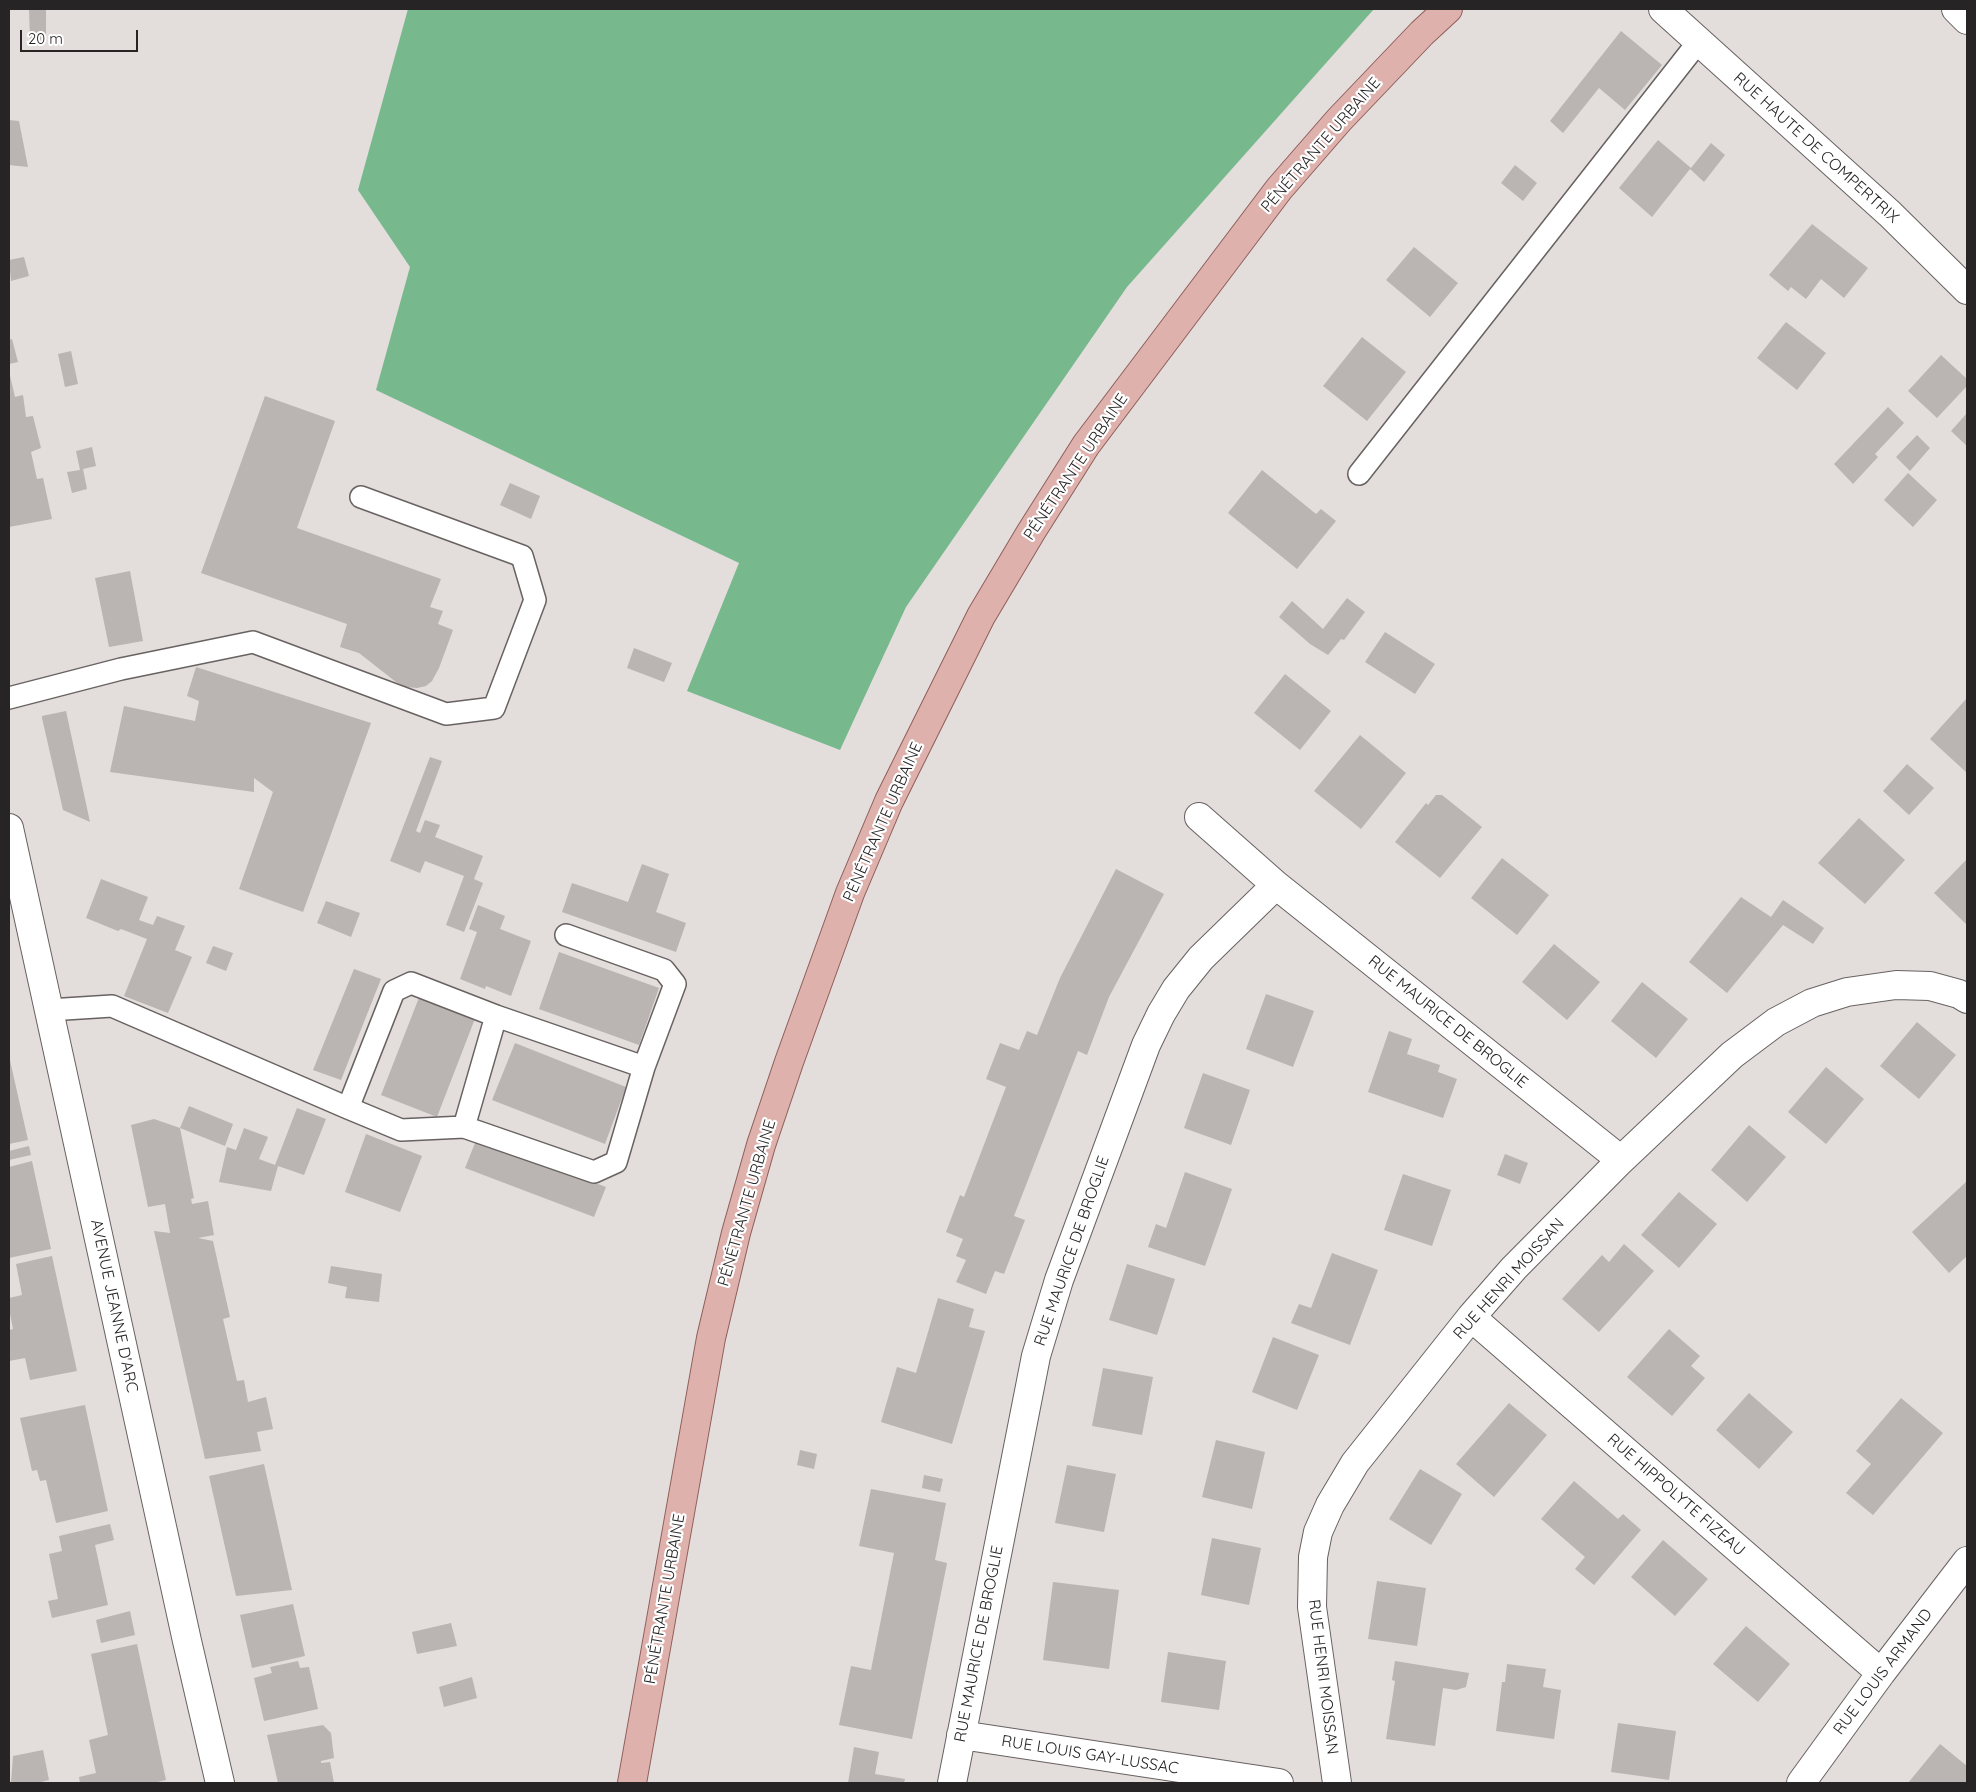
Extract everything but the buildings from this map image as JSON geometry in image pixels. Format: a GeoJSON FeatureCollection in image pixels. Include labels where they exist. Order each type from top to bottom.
{"type":"FeatureCollection","features":[{"type":"Feature","properties":{"kind":"main road","name":"PÉNÉTRANTE URBAINE"},"geometry":{"type":"LineString","coordinates":[[632,1783],[711,1338],[736,1232],[761,1145],[789,1062],[850,893],[889,800],[981,616],[1086,445],[1278,189],[1339,120],[1448,9]]}},
{"type":"Feature","properties":{"kind":"street","name":"RUE HAUTE DE COMPERTRIX"},"geometry":{"type":"LineString","coordinates":[[1663,9],[1890,214],[1967,290]]}},
{"type":"Feature","properties":{"kind":"street"},"geometry":{"type":"LineString","coordinates":[[1956,9],[1967,20]]}},
{"type":"Feature","properties":{"kind":"street","name":"RUE MAURICE DE BROGLIE"},"geometry":{"type":"LineString","coordinates":[[1199,817],[1276,885],[1621,1160]]}},
{"type":"Feature","properties":{"kind":"street","name":"AVENUE JEANNE D'ARC"},"geometry":{"type":"LineString","coordinates":[[10,839],[184,1631],[220,1783]]}},
{"type":"Feature","properties":{"kind":"street","name":"RUE MAURICE DE BROGLIE"},"geometry":{"type":"LineString","coordinates":[[952,1783],[1036,1356],[1062,1271],[1146,1045],[1161,1014],[1176,989],[1201,958],[1276,885]]}},
{"type":"Feature","properties":{"kind":"street","name":"RUE HENRI MOISSAN"},"geometry":{"type":"LineString","coordinates":[[1337,1783],[1312,1607],[1313,1557],[1318,1532],[1330,1505],[1355,1463],[1471,1317],[1514,1268],[1621,1160],[1732,1054],[1776,1022],[1812,1003],[1847,992],[1896,985],[1930,986],[1959,994],[1967,999]]}},
{"type":"Feature","properties":{"kind":"street","name":"RUE HIPPOLYTE FIZEAU"},"geometry":{"type":"LineString","coordinates":[[1471,1317],[1881,1673]]}},
{"type":"Feature","properties":{"kind":"street","name":"RUE LOUIS ARMAND"},"geometry":{"type":"LineString","coordinates":[[1800,1783],[1967,1561]]}},
{"type":"Feature","properties":{"kind":"street","name":"RUE LOUIS GAY-LUSSAC"},"geometry":{"type":"LineString","coordinates":[[961,1735],[1279,1783]]}},
{"type":"Feature","properties":{"kind":"lane"},"geometry":{"type":"LineString","coordinates":[[1359,474],[1699,41]]}},
{"type":"Feature","properties":{"kind":"lane"},"geometry":{"type":"LineString","coordinates":[[9,698],[121,669],[253,642],[446,714],[494,708],[535,600],[522,556],[361,497]]}},
{"type":"Feature","properties":{"kind":"lane"},"geometry":{"type":"LineString","coordinates":[[49,1010],[112,1006],[401,1130],[464,1126],[594,1172],[616,1162],[644,1067],[675,984],[664,970],[566,935]]}},
{"type":"Feature","properties":{"kind":"lane"},"geometry":{"type":"LineString","coordinates":[[348,1108],[394,992],[411,982],[496,1016],[644,1067]]}},
{"type":"Feature","properties":{"kind":"lane"},"geometry":{"type":"LineString","coordinates":[[464,1126],[496,1016]]}},
{"type":"Feature","properties":{"kind":"green space"},"geometry":{"type":"Polygon","coordinates":[[[408,9],[1374,9],[1127,287],[906,607],[840,750],[687,691],[739,563],[376,390],[410,267],[358,190],[408,9]]]}}]}
